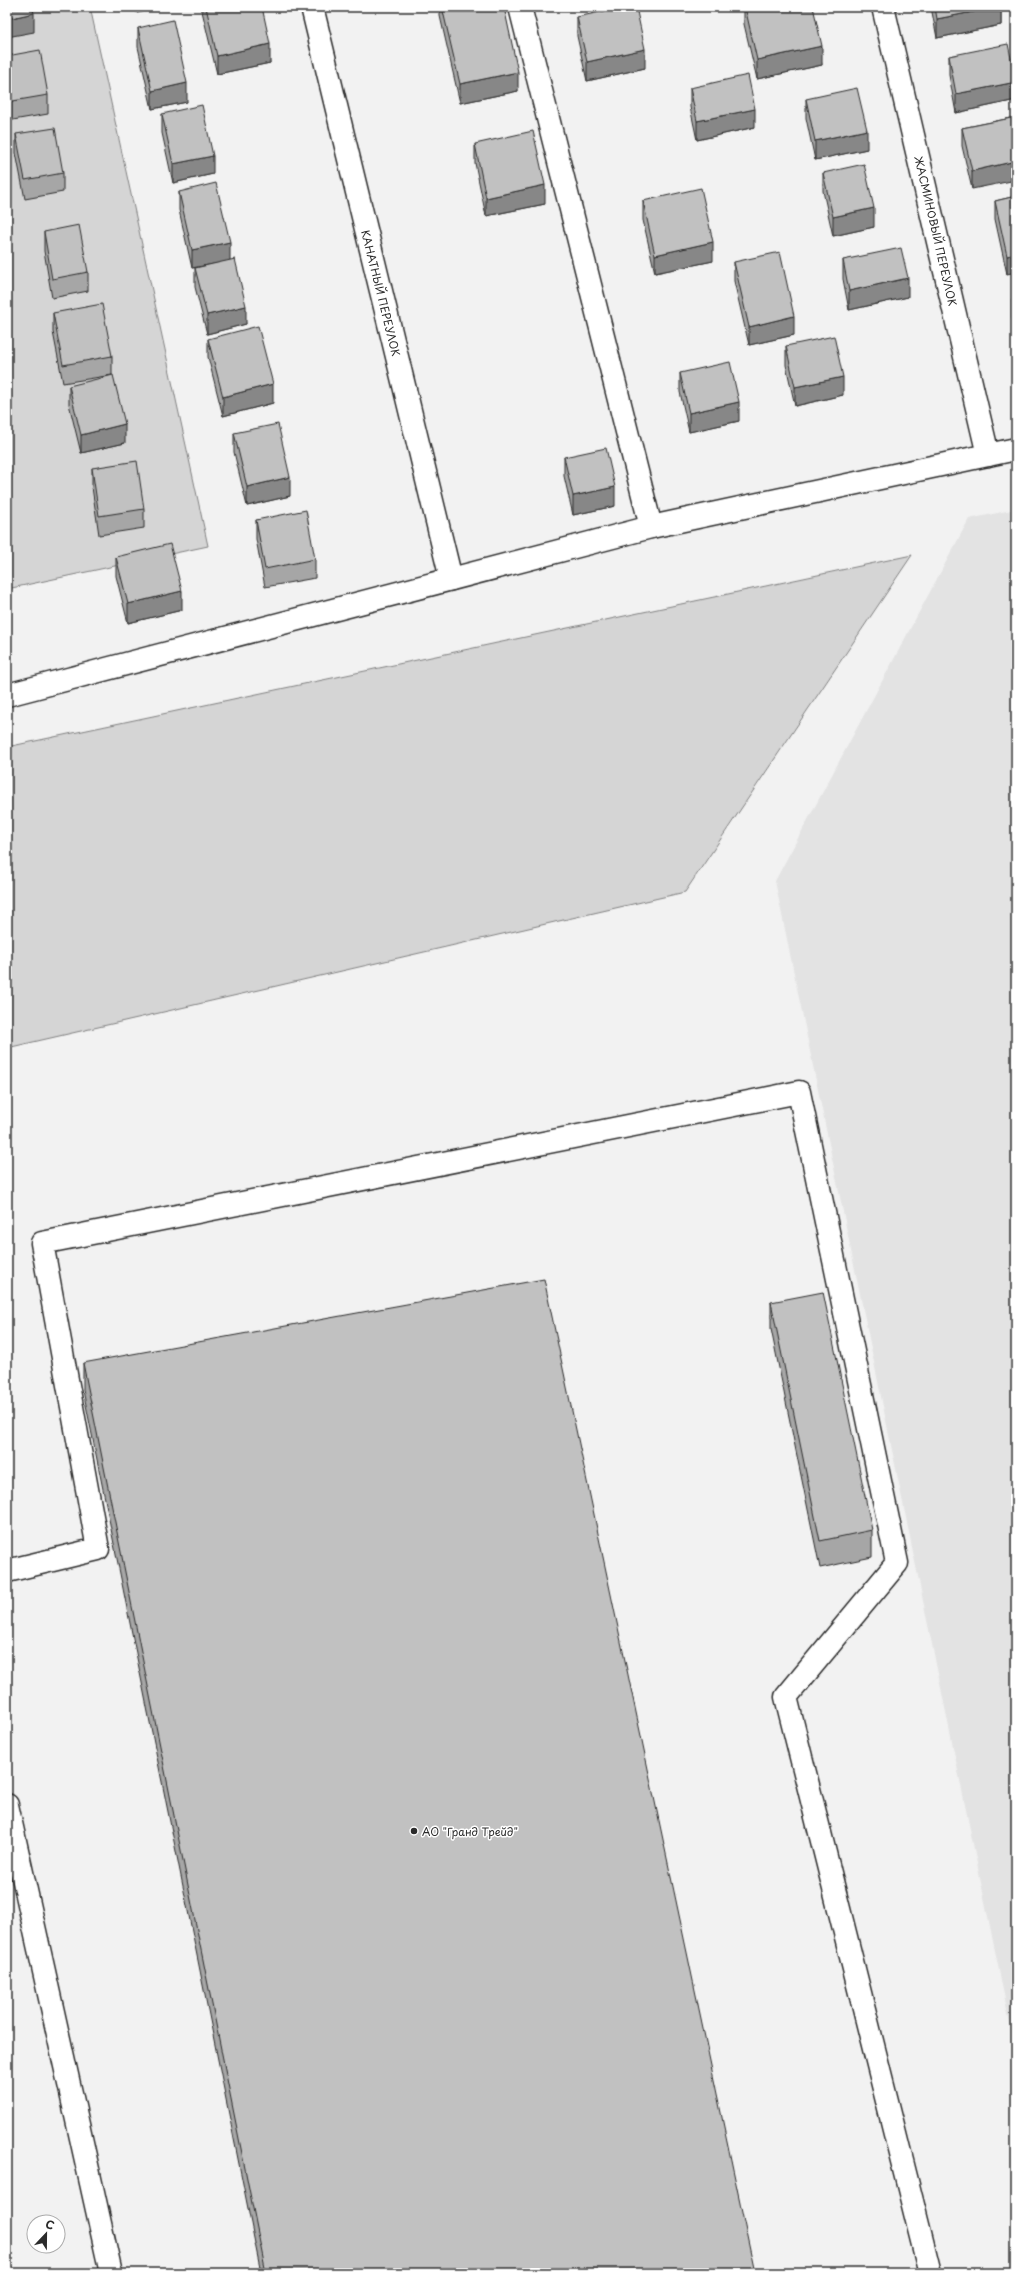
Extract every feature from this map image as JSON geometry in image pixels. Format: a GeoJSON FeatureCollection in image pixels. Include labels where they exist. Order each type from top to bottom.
{"type":"FeatureCollection","features":[{"type":"Feature","properties":{"kind":"street","name":"КАНАТНЫЙ ПЕРЕУЛОК"},"geometry":{"type":"LineString","coordinates":[[312,7],[451,579]]}},
{"type":"Feature","properties":{"kind":"street"},"geometry":{"type":"LineString","coordinates":[[520,7],[651,527]]}},
{"type":"Feature","properties":{"kind":"street","name":"ЖАСМИНОВЫЙ ПЕРЕУЛОК"},"geometry":{"type":"LineString","coordinates":[[883,7],[988,455]]}},
{"type":"Feature","properties":{"kind":"street"},"geometry":{"type":"LineString","coordinates":[[7,694],[651,527],[1016,450]]}},
{"type":"Feature","properties":{"kind":"street"},"geometry":{"type":"LineString","coordinates":[[7,1571],[98,1549],[42,1243],[799,1092],[896,1563],[786,1697],[930,2273]]}},
{"type":"Feature","properties":{"kind":"street"},"geometry":{"type":"LineString","coordinates":[[7,1805],[111,2273]]}},
{"type":"Feature","properties":{"kind":"shaded area"},"geometry":{"type":"Polygon","coordinates":[[[7,7],[90,7],[208,546],[7,589],[7,7]]]}},
{"type":"Feature","properties":{"kind":"shaded area"},"geometry":{"type":"Polygon","coordinates":[[[1016,509],[1016,2053],[775,881],[969,519],[1016,509]]]}},
{"type":"Feature","properties":{"kind":"shaded area"},"geometry":{"type":"Polygon","coordinates":[[[912,555],[685,892],[7,1048],[7,747],[912,555]]]}},
{"type":"Feature","properties":{"kind":"building"},"geometry":{"type":"Polygon","coordinates":[[[7,7],[32,7],[34,13],[7,19],[7,7]]]}},
{"type":"Feature","properties":{"kind":"building"},"geometry":{"type":"Polygon","coordinates":[[[206,7],[262,7],[270,44],[217,56],[206,7]]]}},
{"type":"Feature","properties":{"kind":"building"},"geometry":{"type":"Polygon","coordinates":[[[442,7],[504,7],[518,72],[460,84],[442,7]]]}},
{"type":"Feature","properties":{"kind":"building"},"geometry":{"type":"Polygon","coordinates":[[[623,7],[636,7],[645,49],[587,62],[577,17],[623,7]]]}},
{"type":"Feature","properties":{"kind":"building"},"geometry":{"type":"Polygon","coordinates":[[[745,7],[813,7],[822,46],[757,60],[745,7]]]}},
{"type":"Feature","properties":{"kind":"building"},"geometry":{"type":"Polygon","coordinates":[[[935,7],[998,7],[937,19],[935,7]]]}},
{"type":"Feature","properties":{"kind":"building"},"geometry":{"type":"Polygon","coordinates":[[[173,20],[187,83],[152,91],[138,28],[173,20]]]}},
{"type":"Feature","properties":{"kind":"building"},"geometry":{"type":"Polygon","coordinates":[[[1008,44],[1016,82],[956,94],[949,56],[1008,44]]]}},
{"type":"Feature","properties":{"kind":"building"},"geometry":{"type":"Polygon","coordinates":[[[40,50],[48,95],[7,102],[7,56],[40,50]]]}},
{"type":"Feature","properties":{"kind":"building"},"geometry":{"type":"Polygon","coordinates":[[[748,75],[755,109],[697,121],[690,88],[748,75]]]}},
{"type":"Feature","properties":{"kind":"building"},"geometry":{"type":"Polygon","coordinates":[[[857,88],[867,130],[815,141],[806,99],[857,88]]]}},
{"type":"Feature","properties":{"kind":"building"},"geometry":{"type":"Polygon","coordinates":[[[202,105],[213,156],[173,164],[162,114],[202,105]]]}},
{"type":"Feature","properties":{"kind":"building"},"geometry":{"type":"Polygon","coordinates":[[[1016,117],[1016,161],[972,171],[962,128],[1016,117]]]}},
{"type":"Feature","properties":{"kind":"building"},"geometry":{"type":"Polygon","coordinates":[[[55,128],[63,173],[25,180],[16,134],[55,128]]]}},
{"type":"Feature","properties":{"kind":"building"},"geometry":{"type":"Polygon","coordinates":[[[533,131],[545,185],[486,198],[475,144],[533,131]]]}},
{"type":"Feature","properties":{"kind":"building"},"geometry":{"type":"Polygon","coordinates":[[[864,164],[874,208],[833,217],[823,173],[864,164]]]}},
{"type":"Feature","properties":{"kind":"building"},"geometry":{"type":"Polygon","coordinates":[[[216,183],[230,242],[192,250],[179,192],[216,183]]]}},
{"type":"Feature","properties":{"kind":"building"},"geometry":{"type":"Polygon","coordinates":[[[701,188],[713,242],[655,255],[643,201],[701,188]]]}},
{"type":"Feature","properties":{"kind":"building"},"geometry":{"type":"Polygon","coordinates":[[[1016,196],[1016,254],[1007,256],[995,201],[1016,196]]]}},
{"type":"Feature","properties":{"kind":"building"},"geometry":{"type":"Polygon","coordinates":[[[79,225],[88,272],[52,279],[44,232],[79,225]]]}},
{"type":"Feature","properties":{"kind":"building"},"geometry":{"type":"Polygon","coordinates":[[[901,248],[908,278],[849,291],[843,260],[901,248]]]}},
{"type":"Feature","properties":{"kind":"building"},"geometry":{"type":"Polygon","coordinates":[[[780,252],[794,316],[749,327],[734,262],[780,252]]]}},
{"type":"Feature","properties":{"kind":"building"},"geometry":{"type":"Polygon","coordinates":[[[235,259],[246,306],[207,315],[195,268],[235,259]]]}},
{"type":"Feature","properties":{"kind":"building"},"geometry":{"type":"Polygon","coordinates":[[[1016,298],[1016,320],[1012,299],[1016,298]]]}},
{"type":"Feature","properties":{"kind":"building"},"geometry":{"type":"Polygon","coordinates":[[[102,304],[112,356],[63,365],[53,313],[102,304]]]}},
{"type":"Feature","properties":{"kind":"building"},"geometry":{"type":"Polygon","coordinates":[[[258,326],[273,384],[223,397],[208,339],[258,326]]]}},
{"type":"Feature","properties":{"kind":"building"},"geometry":{"type":"Polygon","coordinates":[[[834,336],[843,377],[795,387],[786,346],[834,336]]]}},
{"type":"Feature","properties":{"kind":"building"},"geometry":{"type":"Polygon","coordinates":[[[730,362],[739,402],[689,413],[680,373],[730,362]]]}},
{"type":"Feature","properties":{"kind":"building"},"geometry":{"type":"Polygon","coordinates":[[[113,375],[125,424],[81,435],[69,386],[113,375]]]}},
{"type":"Feature","properties":{"kind":"building"},"geometry":{"type":"Polygon","coordinates":[[[278,424],[290,477],[247,487],[234,433],[278,424]]]}},
{"type":"Feature","properties":{"kind":"building"},"geometry":{"type":"Polygon","coordinates":[[[606,448],[615,487],[573,496],[564,457],[606,448]]]}},
{"type":"Feature","properties":{"kind":"building"},"geometry":{"type":"Polygon","coordinates":[[[137,461],[144,509],[99,516],[92,468],[137,461]]]}},
{"type":"Feature","properties":{"kind":"building"},"geometry":{"type":"Polygon","coordinates":[[[306,510],[315,559],[265,569],[256,520],[306,510]]]}},
{"type":"Feature","properties":{"kind":"building"},"geometry":{"type":"Polygon","coordinates":[[[170,544],[182,591],[128,604],[116,557],[170,544]]]}},
{"type":"Feature","properties":{"kind":"building","name":"АО \"Гранд Трейд\""},"geometry":{"type":"Polygon","coordinates":[[[544,1279],[755,2273],[266,2273],[83,1363],[544,1279]]]}},
{"type":"Feature","properties":{"kind":"building"},"geometry":{"type":"Polygon","coordinates":[[[823,1292],[872,1530],[820,1541],[771,1302],[823,1292]]]}},
{"type":"Feature","properties":{"kind":"place","name":"АО \"Гранд Трейд\""},"geometry":{"type":"Point","coordinates":[414,1831]}}]}
